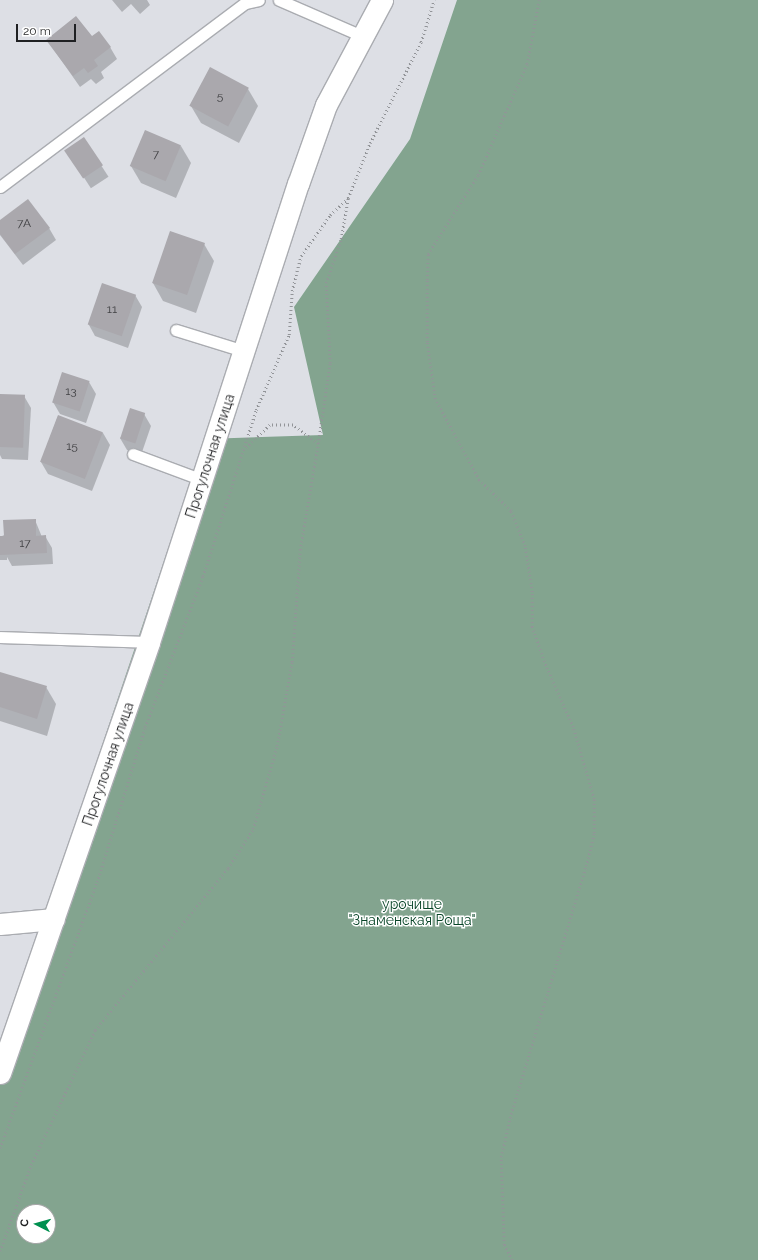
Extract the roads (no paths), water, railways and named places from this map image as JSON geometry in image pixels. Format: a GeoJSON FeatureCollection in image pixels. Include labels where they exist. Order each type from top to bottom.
{"type":"FeatureCollection","features":[{"type":"Feature","properties":{"kind":"street","name":"Прогулочная улица"},"geometry":{"type":"LineString","coordinates":[[0,1073],[150,642],[244,351],[326,105],[382,0]]}},
{"type":"Feature","properties":{"kind":"street"},"geometry":{"type":"LineString","coordinates":[[0,924],[54,920]]}},
{"type":"Feature","properties":{"kind":"lane"},"geometry":{"type":"LineString","coordinates":[[0,187],[245,3],[259,0]]}},
{"type":"Feature","properties":{"kind":"lane"},"geometry":{"type":"LineString","coordinates":[[278,0],[362,36]]}},
{"type":"Feature","properties":{"kind":"lane"},"geometry":{"type":"LineString","coordinates":[[176,330],[244,351]]}},
{"type":"Feature","properties":{"kind":"lane"},"geometry":{"type":"LineString","coordinates":[[133,454],[202,480]]}},
{"type":"Feature","properties":{"kind":"lane"},"geometry":{"type":"LineString","coordinates":[[0,637],[150,642]]}},
{"type":"Feature","properties":{"kind":"park label","name":"урочище \"Знаменская Роща\""},"geometry":{"type":"Point","coordinates":[412,912]}}]}
